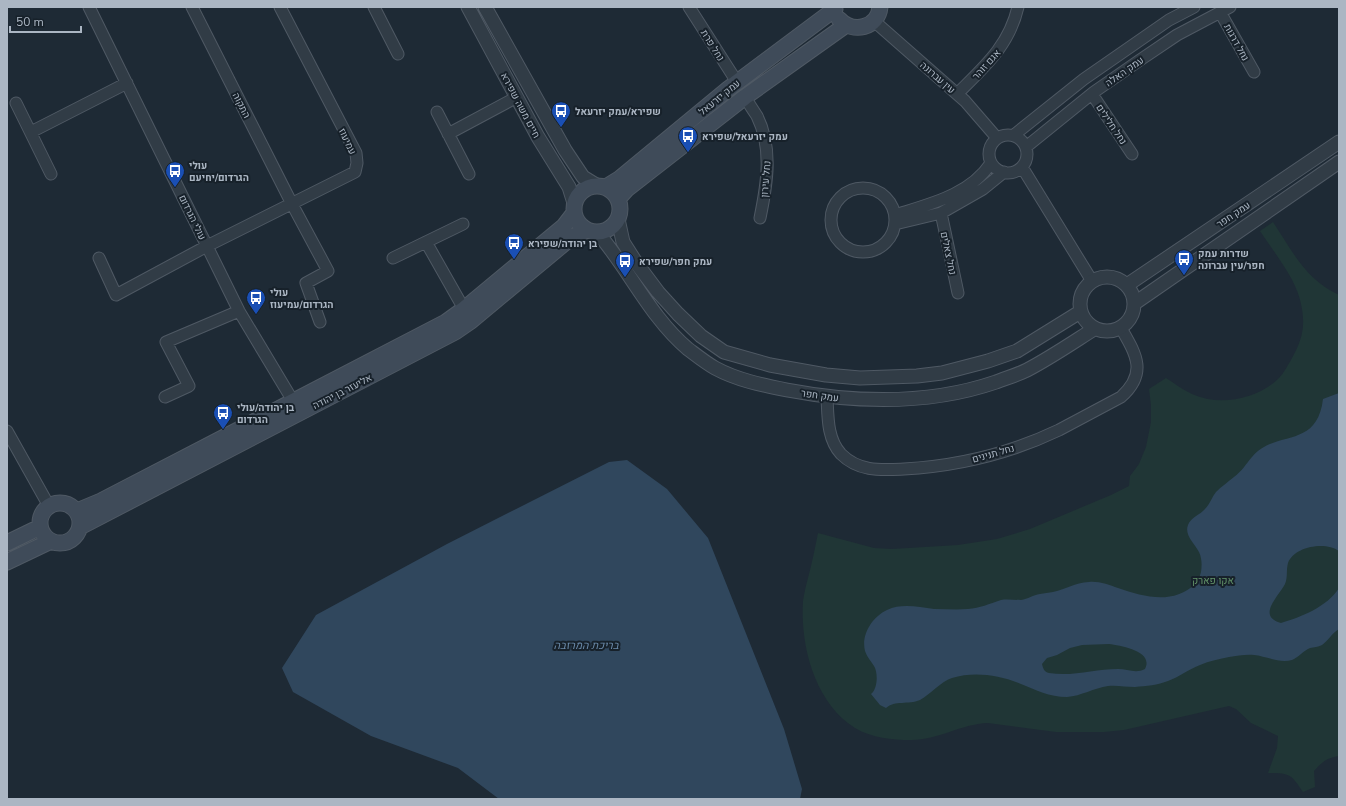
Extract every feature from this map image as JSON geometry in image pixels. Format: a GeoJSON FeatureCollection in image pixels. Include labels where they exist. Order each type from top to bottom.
{"type":"FeatureCollection","features":[{"type":"Feature","properties":{"kind":"main road"},"geometry":{"type":"LineString","coordinates":[[835,8],[840,20],[846,25],[852,27],[864,27],[874,21],[878,16],[880,7]]}},
{"type":"Feature","properties":{"kind":"main road","name":"עמק יזרעאל"},"geometry":{"type":"LineString","coordinates":[[601,186],[619,179],[737,82],[835,8]]}},
{"type":"Feature","properties":{"kind":"main road","name":"עמק יזרעאל"},"geometry":{"type":"LineString","coordinates":[[618,199],[627,189],[745,97],[846,25]]}},
{"type":"Feature","properties":{"kind":"main road"},"geometry":{"type":"LineString","coordinates":[[601,186],[613,192],[618,199],[620,209],[618,219],[610,228],[592,231],[578,224],[574,208],[580,192],[588,187],[601,186]]}},
{"type":"Feature","properties":{"kind":"main road","name":"אליעזר בן יהודה"},"geometry":{"type":"LineString","coordinates":[[77,511],[101,501],[446,322],[464,309],[564,226],[574,208]]}},
{"type":"Feature","properties":{"kind":"main road","name":"אליעזר בן יהודה"},"geometry":{"type":"LineString","coordinates":[[80,527],[455,332],[472,321],[572,237],[592,231]]}},
{"type":"Feature","properties":{"kind":"main road"},"geometry":{"type":"LineString","coordinates":[[57,503],[68,504],[77,511],[81,521],[80,527],[75,537],[61,543],[51,541],[46,538],[40,527],[40,520],[42,514],[49,506],[57,503]]}},
{"type":"Feature","properties":{"kind":"main road"},"geometry":{"type":"LineString","coordinates":[[7,543],[40,527]]}},
{"type":"Feature","properties":{"kind":"main road"},"geometry":{"type":"LineString","coordinates":[[7,562],[51,541]]}},
{"type":"Feature","properties":{"kind":"street","name":"עולי הגרדום"},"geometry":{"type":"LineString","coordinates":[[89,7],[239,311],[293,401]]}},
{"type":"Feature","properties":{"kind":"street","name":"התקוה"},"geometry":{"type":"LineString","coordinates":[[192,7],[292,204],[328,270],[306,283],[320,322]]}},
{"type":"Feature","properties":{"kind":"street","name":"עמיעוז"},"geometry":{"type":"LineString","coordinates":[[99,258],[116,295],[207,246],[355,172],[357,163],[356,153],[280,7]]}},
{"type":"Feature","properties":{"kind":"street"},"geometry":{"type":"LineString","coordinates":[[374,7],[398,54]]}},
{"type":"Feature","properties":{"kind":"street","name":"חיים משה שפירא"},"geometry":{"type":"LineString","coordinates":[[468,7],[538,137],[568,187],[574,208]]}},
{"type":"Feature","properties":{"kind":"street","name":"חיים משה שפירא"},"geometry":{"type":"LineString","coordinates":[[485,7],[564,150],[583,177],[601,186]]}},
{"type":"Feature","properties":{"kind":"street","name":"נחל פרת"},"geometry":{"type":"LineString","coordinates":[[690,7],[737,82]]}},
{"type":"Feature","properties":{"kind":"street","name":"אגם זוהר"},"geometry":{"type":"LineString","coordinates":[[957,94],[990,62],[1002,46],[1010,32],[1018,7]]}},
{"type":"Feature","properties":{"kind":"street","name":"עמק האלה"},"geometry":{"type":"LineString","coordinates":[[1014,135],[1084,79],[1169,20],[1194,7]]}},
{"type":"Feature","properties":{"kind":"street","name":"עמק האלה"},"geometry":{"type":"LineString","coordinates":[[1026,147],[1092,94],[1178,35],[1225,10]]}},
{"type":"Feature","properties":{"kind":"street","name":"נחל דרגות"},"geometry":{"type":"LineString","coordinates":[[1225,10],[1254,72]]}},
{"type":"Feature","properties":{"kind":"street","name":"עין עברונה"},"geometry":{"type":"LineString","coordinates":[[874,21],[965,101],[997,138]]}},
{"type":"Feature","properties":{"kind":"street"},"geometry":{"type":"LineString","coordinates":[[31,132],[127,83]]}},
{"type":"Feature","properties":{"kind":"street","name":"נחל חלילים"},"geometry":{"type":"LineString","coordinates":[[1092,94],[1132,154]]}},
{"type":"Feature","properties":{"kind":"street"},"geometry":{"type":"LineString","coordinates":[[448,134],[517,97]]}},
{"type":"Feature","properties":{"kind":"street","name":"נחל עירון"},"geometry":{"type":"LineString","coordinates":[[745,97],[757,117],[764,139],[768,164],[766,188],[760,218]]}},
{"type":"Feature","properties":{"kind":"street"},"geometry":{"type":"LineString","coordinates":[[16,103],[51,174]]}},
{"type":"Feature","properties":{"kind":"street"},"geometry":{"type":"LineString","coordinates":[[437,112],[469,174]]}},
{"type":"Feature","properties":{"kind":"street"},"geometry":{"type":"LineString","coordinates":[[1005,135],[1014,135],[1023,142],[1026,147],[1027,158],[1022,167],[1012,172],[997,170],[991,163],[989,153],[990,147],[997,138],[1005,135]]}},
{"type":"Feature","properties":{"kind":"street","name":"עמק חפר"},"geometry":{"type":"LineString","coordinates":[[1127,285],[1339,142]]}},
{"type":"Feature","properties":{"kind":"street","name":"עמק חפר"},"geometry":{"type":"LineString","coordinates":[[1134,303],[1339,162]]}},
{"type":"Feature","properties":{"kind":"street"},"geometry":{"type":"LineString","coordinates":[[895,219],[940,202],[975,181],[985,173],[991,163]]}},
{"type":"Feature","properties":{"kind":"street"},"geometry":{"type":"LineString","coordinates":[[1022,167],[1092,281]]}},
{"type":"Feature","properties":{"kind":"street"},"geometry":{"type":"LineString","coordinates":[[895,219],[941,213],[983,189],[1004,172]]}},
{"type":"Feature","properties":{"kind":"street"},"geometry":{"type":"LineString","coordinates":[[856,188],[867,188],[878,191],[886,197],[892,206],[895,219],[893,232],[887,241],[879,248],[868,252],[857,252],[847,248],[838,241],[833,231],[831,221],[832,210],[837,200],[846,192],[856,188]]}},
{"type":"Feature","properties":{"kind":"street","name":"נחל צאלים"},"geometry":{"type":"LineString","coordinates":[[941,213],[958,294]]}},
{"type":"Feature","properties":{"kind":"street","name":"עמק חפר"},"geometry":{"type":"LineString","coordinates":[[618,219],[623,242],[637,264],[658,292],[701,336],[724,352],[777,366],[826,375],[860,378],[917,376],[942,373],[988,361],[1017,351],[1042,337],[1080,312]]}},
{"type":"Feature","properties":{"kind":"street"},"geometry":{"type":"LineString","coordinates":[[393,258],[463,224]]}},
{"type":"Feature","properties":{"kind":"street","name":"עמק חפר"},"geometry":{"type":"LineString","coordinates":[[592,231],[610,247],[626,272],[668,328],[688,348],[714,368],[738,378],[766,386],[827,397],[859,399],[919,398],[995,382],[1026,370],[1094,329]]}},
{"type":"Feature","properties":{"kind":"street"},"geometry":{"type":"LineString","coordinates":[[426,242],[464,309]]}},
{"type":"Feature","properties":{"kind":"street"},"geometry":{"type":"LineString","coordinates":[[1101,277],[1110,277],[1127,285],[1134,297],[1134,303],[1131,318],[1127,324],[1112,331],[1103,331],[1094,329],[1083,319],[1080,312],[1080,298],[1082,291],[1092,281],[1101,277]]}},
{"type":"Feature","properties":{"kind":"street"},"geometry":{"type":"LineString","coordinates":[[165,397],[189,386],[166,342],[239,311]]}},
{"type":"Feature","properties":{"kind":"street","name":"נחל תנינים"},"geometry":{"type":"LineString","coordinates":[[827,397],[828,427],[833,442],[841,454],[852,463],[866,469],[879,470],[939,466],[968,460],[1008,450],[1058,430],[1120,397],[1129,390],[1138,372],[1138,362],[1134,350],[1121,328]]}},
{"type":"Feature","properties":{"kind":"street"},"geometry":{"type":"LineString","coordinates":[[7,431],[49,506]]}},
{"type":"Feature","properties":{"kind":"green space","name":"אקו פארק"},"geometry":{"type":"Polygon","coordinates":[[[1273,222],[1308,273],[1317,281],[1339,295],[1339,756],[1325,760],[1314,771],[1315,787],[1303,792],[1296,781],[1286,774],[1268,773],[1277,748],[1278,736],[1251,723],[1236,709],[1229,706],[1124,730],[1104,732],[1056,732],[988,723],[968,726],[931,737],[911,740],[889,739],[868,734],[855,728],[841,717],[820,689],[813,672],[804,636],[803,601],[818,533],[874,548],[892,549],[958,545],[997,539],[1030,529],[1129,486],[1130,476],[1139,464],[1146,447],[1151,422],[1149,389],[1166,378],[1192,394],[1203,398],[1214,400],[1238,399],[1250,396],[1270,385],[1281,376],[1291,360],[1298,346],[1302,333],[1303,320],[1301,304],[1299,295],[1290,276],[1260,231],[1273,222]]]}},
{"type":"Feature","properties":{"kind":"water"},"geometry":{"type":"Polygon","coordinates":[[[1339,393],[1339,551],[1326,546],[1311,547],[1303,549],[1291,557],[1288,563],[1285,584],[1271,605],[1270,611],[1270,616],[1274,620],[1281,623],[1289,621],[1321,606],[1334,595],[1339,588],[1339,629],[1322,645],[1310,648],[1292,660],[1283,661],[1251,655],[1229,657],[1214,660],[1172,679],[1148,686],[1108,686],[1067,697],[1060,697],[1037,691],[1004,678],[978,674],[952,678],[943,682],[920,700],[893,704],[886,708],[880,705],[871,694],[875,688],[877,680],[874,666],[865,651],[864,645],[866,633],[872,622],[877,617],[893,608],[910,606],[934,609],[972,608],[984,606],[1001,600],[1021,600],[1089,582],[1100,583],[1138,594],[1158,597],[1168,597],[1186,591],[1197,581],[1201,574],[1202,567],[1200,554],[1187,532],[1189,522],[1207,507],[1216,492],[1239,472],[1261,449],[1272,443],[1294,437],[1313,426],[1319,415],[1323,399],[1339,393]],[[1109,644],[1082,645],[1070,648],[1057,655],[1047,658],[1042,664],[1045,671],[1058,674],[1118,669],[1138,671],[1145,669],[1147,663],[1141,654],[1135,650],[1109,644]]]}},
{"type":"Feature","properties":{"kind":"water","name":"בריכת המרזבה"},"geometry":{"type":"Polygon","coordinates":[[[627,460],[667,489],[708,538],[784,729],[802,789],[800,799],[499,799],[458,768],[371,736],[293,692],[282,668],[316,615],[447,544],[609,462],[627,460]]]}},
{"type":"Feature","properties":{"kind":"place","name":"שפירא/עמק יזרעאל"},"geometry":{"type":"Point","coordinates":[561,128]}},
{"type":"Feature","properties":{"kind":"place","name":"עמק יזרעאל/שפירא"},"geometry":{"type":"Point","coordinates":[688,153]}},
{"type":"Feature","properties":{"kind":"place","name":"עולי הגרדום/יחיעם"},"geometry":{"type":"Point","coordinates":[175,188]}},
{"type":"Feature","properties":{"kind":"place","name":"בן יהודה/שפירא"},"geometry":{"type":"Point","coordinates":[514,260]}},
{"type":"Feature","properties":{"kind":"place","name":"שדרות עמק חפר/עין עברונה"},"geometry":{"type":"Point","coordinates":[1184,276]}},
{"type":"Feature","properties":{"kind":"place","name":"עמק חפר/שפירא"},"geometry":{"type":"Point","coordinates":[625,278]}},
{"type":"Feature","properties":{"kind":"place","name":"עולי הגרדום/עמיעוז"},"geometry":{"type":"Point","coordinates":[256,315]}},
{"type":"Feature","properties":{"kind":"place","name":"בן יהודה/עולי הגרדום"},"geometry":{"type":"Point","coordinates":[223,430]}}]}
